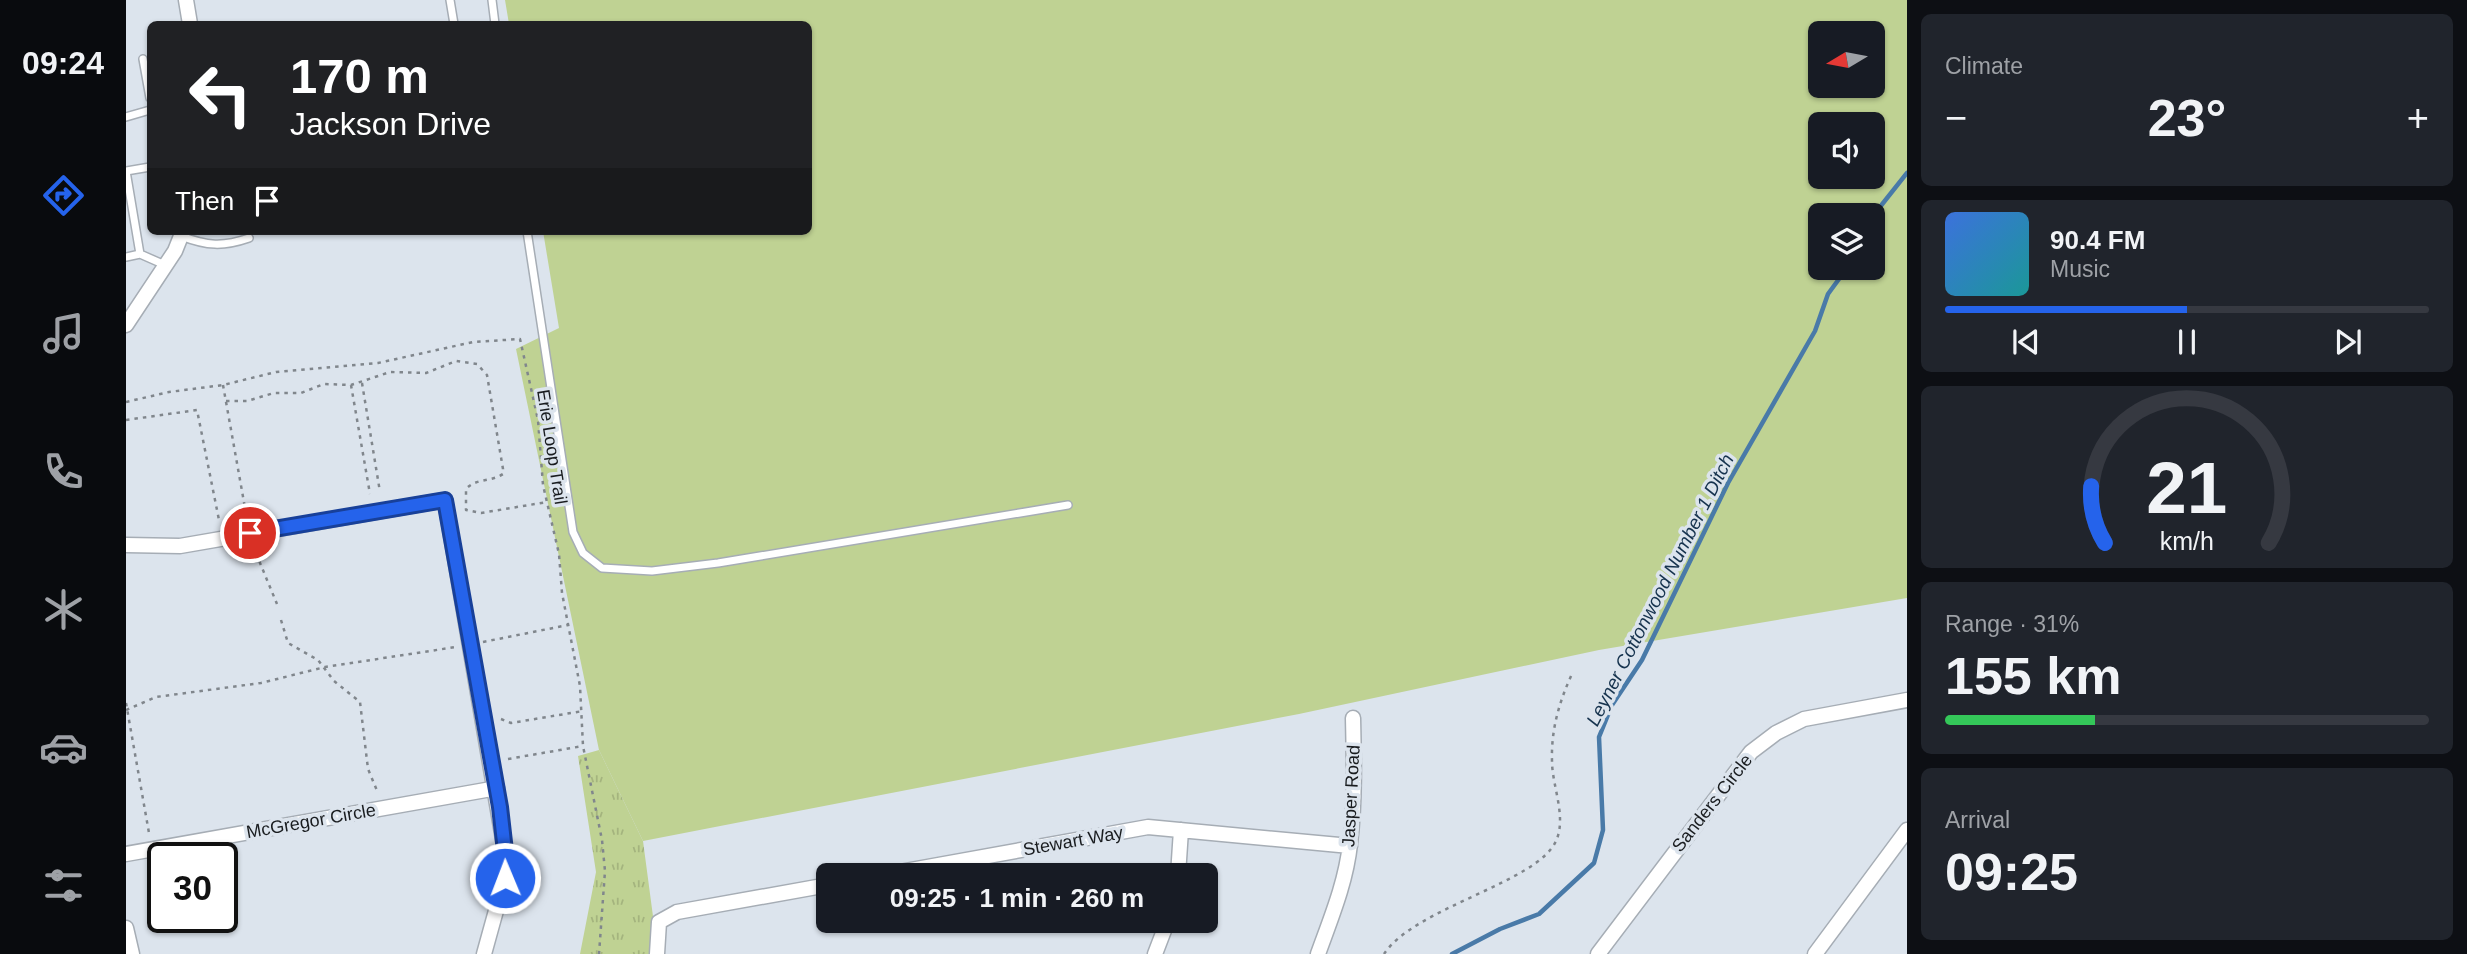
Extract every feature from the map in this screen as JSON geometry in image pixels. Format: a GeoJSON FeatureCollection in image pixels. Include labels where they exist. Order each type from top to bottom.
{"type":"FeatureCollection","features":[{"type":"Feature","properties":{"kind":"street"},"geometry":{"type":"LineString","coordinates":[[186,0],[190,21]]}},
{"type":"Feature","properties":{"kind":"street"},"geometry":{"type":"LineString","coordinates":[[126,325],[166,265],[181,235]]}},
{"type":"Feature","properties":{"kind":"street"},"geometry":{"type":"LineString","coordinates":[[126,545],[180,546],[445,500],[497,788],[505,851],[505,878],[484,954]]}},
{"type":"Feature","properties":{"kind":"street","name":"Sanders Circle"},"geometry":{"type":"LineString","coordinates":[[1598,954],[1751,752],[1776,733],[1804,719],[1907,700]]}},
{"type":"Feature","properties":{"kind":"street","name":"Jasper Road"},"geometry":{"type":"LineString","coordinates":[[1318,954],[1338,900],[1350,846],[1355,780],[1353,718]]}},
{"type":"Feature","properties":{"kind":"street","name":"McGregor Circle"},"geometry":{"type":"LineString","coordinates":[[126,854],[497,788]]}},
{"type":"Feature","properties":{"kind":"street","name":"Stewart Way"},"geometry":{"type":"LineString","coordinates":[[951,863],[1148,828],[1350,846]]}},
{"type":"Feature","properties":{"kind":"street"},"geometry":{"type":"LineString","coordinates":[[1179,863],[1181,830]]}},
{"type":"Feature","properties":{"kind":"street"},"geometry":{"type":"LineString","coordinates":[[1815,954],[1907,830]]}},
{"type":"Feature","properties":{"kind":"street"},"geometry":{"type":"LineString","coordinates":[[657,954],[659,922],[677,912],[816,887]]}},
{"type":"Feature","properties":{"kind":"street"},"geometry":{"type":"LineString","coordinates":[[126,928],[132,954]]}},
{"type":"Feature","properties":{"kind":"street"},"geometry":{"type":"LineString","coordinates":[[1155,954],[1163,933]]}},
{"type":"Feature","properties":{"kind":"lane"},"geometry":{"type":"LineString","coordinates":[[450,0],[454,21]]}},
{"type":"Feature","properties":{"kind":"lane"},"geometry":{"type":"LineString","coordinates":[[492,0],[495,21]]}},
{"type":"Feature","properties":{"kind":"lane"},"geometry":{"type":"LineString","coordinates":[[143,59],[147,81]]}},
{"type":"Feature","properties":{"kind":"lane"},"geometry":{"type":"LineString","coordinates":[[126,117],[147,111]]}},
{"type":"Feature","properties":{"kind":"lane"},"geometry":{"type":"LineString","coordinates":[[140,254],[126,171],[147,168]]}},
{"type":"Feature","properties":{"kind":"lane"},"geometry":{"type":"LineString","coordinates":[[184,235],[208,246],[226,246],[249,238]]}},
{"type":"Feature","properties":{"kind":"lane"},"geometry":{"type":"LineString","coordinates":[[528,235],[573,531],[583,553],[602,568],[652,571],[718,563],[1068,505]]}},
{"type":"Feature","properties":{"kind":"lane"},"geometry":{"type":"LineString","coordinates":[[126,257],[140,254],[166,265]]}},
{"type":"Feature","properties":{"kind":"path","name":"Erie Loop Trail"},"geometry":{"type":"LineString","coordinates":[[126,402],[169,392],[223,385],[276,372],[378,363],[473,342],[520,339],[538,420],[547,502],[559,554],[583,711],[583,746],[602,840],[605,871],[599,954]]}},
{"type":"Feature","properties":{"kind":"path"},"geometry":{"type":"LineString","coordinates":[[226,401],[247,401],[274,393],[301,393],[324,384],[351,385],[390,372],[426,373],[456,361],[477,364],[487,375],[503,469],[498,478],[475,482],[466,489],[466,510],[481,513],[547,502]]}},
{"type":"Feature","properties":{"kind":"path"},"geometry":{"type":"LineString","coordinates":[[362,383],[380,492]]}},
{"type":"Feature","properties":{"kind":"path"},"geometry":{"type":"LineString","coordinates":[[223,385],[248,522]]}},
{"type":"Feature","properties":{"kind":"path"},"geometry":{"type":"LineString","coordinates":[[351,385],[370,494]]}},
{"type":"Feature","properties":{"kind":"path"},"geometry":{"type":"LineString","coordinates":[[126,420],[197,410],[219,520]]}},
{"type":"Feature","properties":{"kind":"path"},"geometry":{"type":"LineString","coordinates":[[252,545],[277,604]]}},
{"type":"Feature","properties":{"kind":"path"},"geometry":{"type":"LineString","coordinates":[[281,620],[288,643],[325,667],[334,681],[360,702],[368,769],[378,793]]}},
{"type":"Feature","properties":{"kind":"path"},"geometry":{"type":"LineString","coordinates":[[483,642],[568,625]]}},
{"type":"Feature","properties":{"kind":"path"},"geometry":{"type":"LineString","coordinates":[[127,710],[156,697],[261,683],[325,667],[460,646]]}},
{"type":"Feature","properties":{"kind":"path"},"geometry":{"type":"LineString","coordinates":[[1384,954],[1409,932],[1434,916],[1527,869],[1556,841],[1558,814],[1552,763],[1553,738],[1560,698],[1572,674]]}},
{"type":"Feature","properties":{"kind":"path"},"geometry":{"type":"LineString","coordinates":[[126,703],[149,833]]}},
{"type":"Feature","properties":{"kind":"path"},"geometry":{"type":"LineString","coordinates":[[501,719],[511,723],[583,711]]}},
{"type":"Feature","properties":{"kind":"path"},"geometry":{"type":"LineString","coordinates":[[508,759],[583,746]]}},
{"type":"Feature","properties":{"kind":"green space"},"geometry":{"type":"Polygon","coordinates":[[[505,0],[1907,0],[1907,598],[1599,650],[1299,714],[643,841],[599,750],[516,349],[559,328],[544,235],[812,235],[812,21],[508,21],[505,0]]]}},
{"type":"Feature","properties":{"kind":"green space"},"geometry":{"type":"Polygon","coordinates":[[[599,750],[643,841],[658,954],[580,954],[596,872],[578,756],[599,750]]]}},
{"type":"Feature","properties":{"kind":"waterway","name":"Leyner Cottonwood Number 1 Ditch"},"geometry":{"type":"LineString","coordinates":[[1883,203],[1907,173]]}},
{"type":"Feature","properties":{"kind":"waterway","name":"Leyner Cottonwood Number 1 Ditch"},"geometry":{"type":"LineString","coordinates":[[1452,954],[1500,929],[1539,914],[1594,863],[1603,830],[1599,737],[1612,705],[1642,660],[1728,483],[1815,331],[1828,294],[1838,280]]}},
{"type":"Feature","properties":{"kind":"route"},"geometry":{"type":"LineString","coordinates":[[250,533],[445,500],[500,807],[505,878]]}}]}
